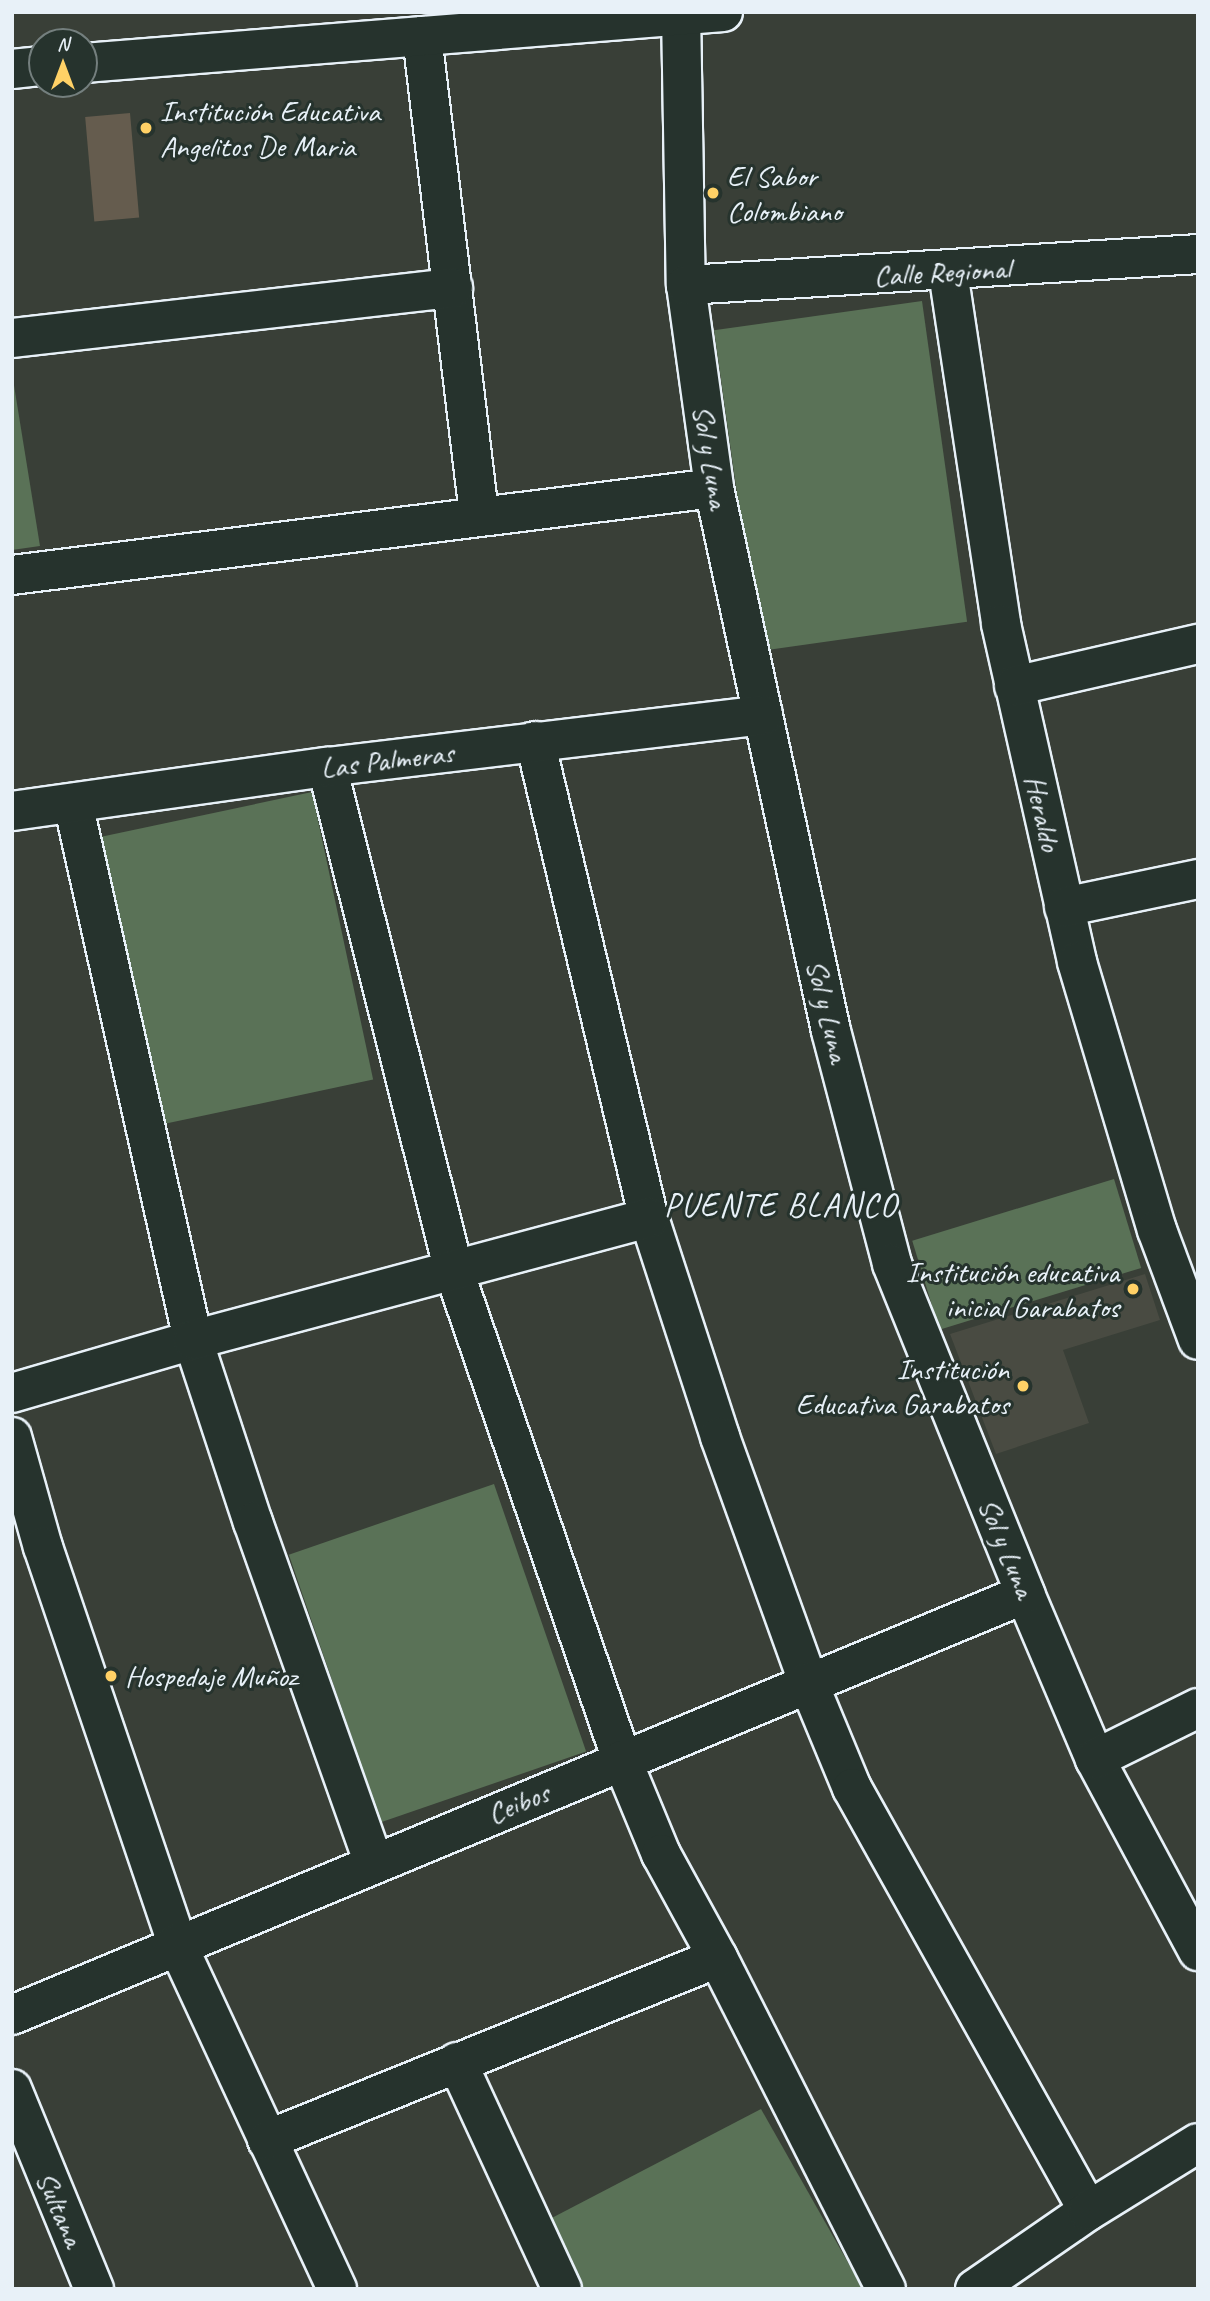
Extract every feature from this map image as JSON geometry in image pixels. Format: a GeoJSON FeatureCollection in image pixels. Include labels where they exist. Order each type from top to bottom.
{"type":"FeatureCollection","features":[{"type":"Feature","properties":{"kind":"street"},"geometry":{"type":"LineString","coordinates":[[98,62],[723,12]]}},
{"type":"Feature","properties":{"kind":"street","name":"Sol y Luna"},"geometry":{"type":"LineString","coordinates":[[681,14],[686,285],[715,488],[831,1031],[892,1264],[1025,1594],[1095,1759],[1198,1951]]}},
{"type":"Feature","properties":{"kind":"street"},"geometry":{"type":"LineString","coordinates":[[422,36],[479,517]]}},
{"type":"Feature","properties":{"kind":"street","name":"Calle Regional"},"geometry":{"type":"LineString","coordinates":[[686,285],[948,272],[1198,254]]}},
{"type":"Feature","properties":{"kind":"street","name":"Heraldo"},"geometry":{"type":"LineString","coordinates":[[948,272],[1001,624],[1077,962],[1157,1230],[1198,1340]]}},
{"type":"Feature","properties":{"kind":"street"},"geometry":{"type":"LineString","coordinates":[[12,338],[453,288]]}},
{"type":"Feature","properties":{"kind":"street"},"geometry":{"type":"LineString","coordinates":[[12,575],[715,488]]}},
{"type":"Feature","properties":{"kind":"street"},"geometry":{"type":"LineString","coordinates":[[1014,686],[1198,644]]}},
{"type":"Feature","properties":{"kind":"street","name":"Las Palmeras"},"geometry":{"type":"LineString","coordinates":[[12,811],[327,767],[763,715]]}},
{"type":"Feature","properties":{"kind":"street"},"geometry":{"type":"LineString","coordinates":[[534,741],[649,1218],[720,1437],[808,1682],[852,1788],[1088,2211]]}},
{"type":"Feature","properties":{"kind":"street"},"geometry":{"type":"LineString","coordinates":[[327,767],[454,1271],[622,1760],[661,1854],[718,1958],[886,2289]]}},
{"type":"Feature","properties":{"kind":"street"},"geometry":{"type":"LineString","coordinates":[[73,803],[193,1340],[253,1522],[374,1863]]}},
{"type":"Feature","properties":{"kind":"street"},"geometry":{"type":"LineString","coordinates":[[1064,906],[1198,879]]}},
{"type":"Feature","properties":{"kind":"street"},"geometry":{"type":"LineString","coordinates":[[12,1393],[193,1340],[649,1218]]}},
{"type":"Feature","properties":{"kind":"street"},"geometry":{"type":"LineString","coordinates":[[12,1437],[43,1546],[177,1944],[337,2289]]}},
{"type":"Feature","properties":{"kind":"street","name":"Ceibos"},"geometry":{"type":"LineString","coordinates":[[12,2015],[177,1944],[1025,1594]]}},
{"type":"Feature","properties":{"kind":"street"},"geometry":{"type":"LineString","coordinates":[[1095,1759],[1198,1708]]}},
{"type":"Feature","properties":{"kind":"street"},"geometry":{"type":"LineString","coordinates":[[267,2140],[718,1958]]}},
{"type":"Feature","properties":{"kind":"street"},"geometry":{"type":"LineString","coordinates":[[457,2062],[562,2289]]}},
{"type":"Feature","properties":{"kind":"street","name":"Sultana"},"geometry":{"type":"LineString","coordinates":[[12,2089],[80,2284]]}},
{"type":"Feature","properties":{"kind":"street"},"geometry":{"type":"LineString","coordinates":[[975,2289],[1088,2211],[1198,2143]]}},
{"type":"Feature","properties":{"kind":"shaded area","name":"Institución Educativa Garabatos"},"geometry":{"type":"Polygon","coordinates":[[[1145,1274],[1160,1320],[1063,1350],[1089,1423],[996,1454],[950,1334],[1145,1274]]]}},
{"type":"Feature","properties":{"kind":"green space"},"geometry":{"type":"Polygon","coordinates":[[[922,301],[967,622],[759,651],[714,330],[922,301]]]}},
{"type":"Feature","properties":{"kind":"green space"},"geometry":{"type":"Polygon","coordinates":[[[12,373],[40,546],[12,550],[12,373]]]}},
{"type":"Feature","properties":{"kind":"green space"},"geometry":{"type":"Polygon","coordinates":[[[312,792],[373,1080],[153,1126],[92,839],[312,792]]]}},
{"type":"Feature","properties":{"kind":"green space"},"geometry":{"type":"Polygon","coordinates":[[[1114,1179],[1141,1268],[939,1330],[912,1241],[1114,1179]]]}},
{"type":"Feature","properties":{"kind":"green space"},"geometry":{"type":"Polygon","coordinates":[[[494,1484],[586,1752],[381,1822],[289,1555],[494,1484]]]}},
{"type":"Feature","properties":{"kind":"green space"},"geometry":{"type":"Polygon","coordinates":[[[761,2109],[863,2289],[579,2289],[546,2221],[761,2109]]]}},
{"type":"Feature","properties":{"kind":"building"},"geometry":{"type":"Polygon","coordinates":[[[130,113],[139,218],[94,222],[85,117],[130,113]]]}},
{"type":"Feature","properties":{"kind":"place","name":"Institución Educativa Angelitos De Maria"},"geometry":{"type":"Point","coordinates":[146,128]}},
{"type":"Feature","properties":{"kind":"place","name":"El Sabor Colombiano"},"geometry":{"type":"Point","coordinates":[713,193]}},
{"type":"Feature","properties":{"kind":"place","name":"Institución educativa inicial Garabatos"},"geometry":{"type":"Point","coordinates":[1133,1289]}},
{"type":"Feature","properties":{"kind":"place","name":"Institución Educativa Garabatos"},"geometry":{"type":"Point","coordinates":[1023,1386]}},
{"type":"Feature","properties":{"kind":"place","name":"Hospedaje Muñoz"},"geometry":{"type":"Point","coordinates":[111,1676]}},
{"type":"Feature","properties":{"kind":"district","name":"PUENTE BLANCO"},"geometry":{"type":"Point","coordinates":[781,1206]}}]}
